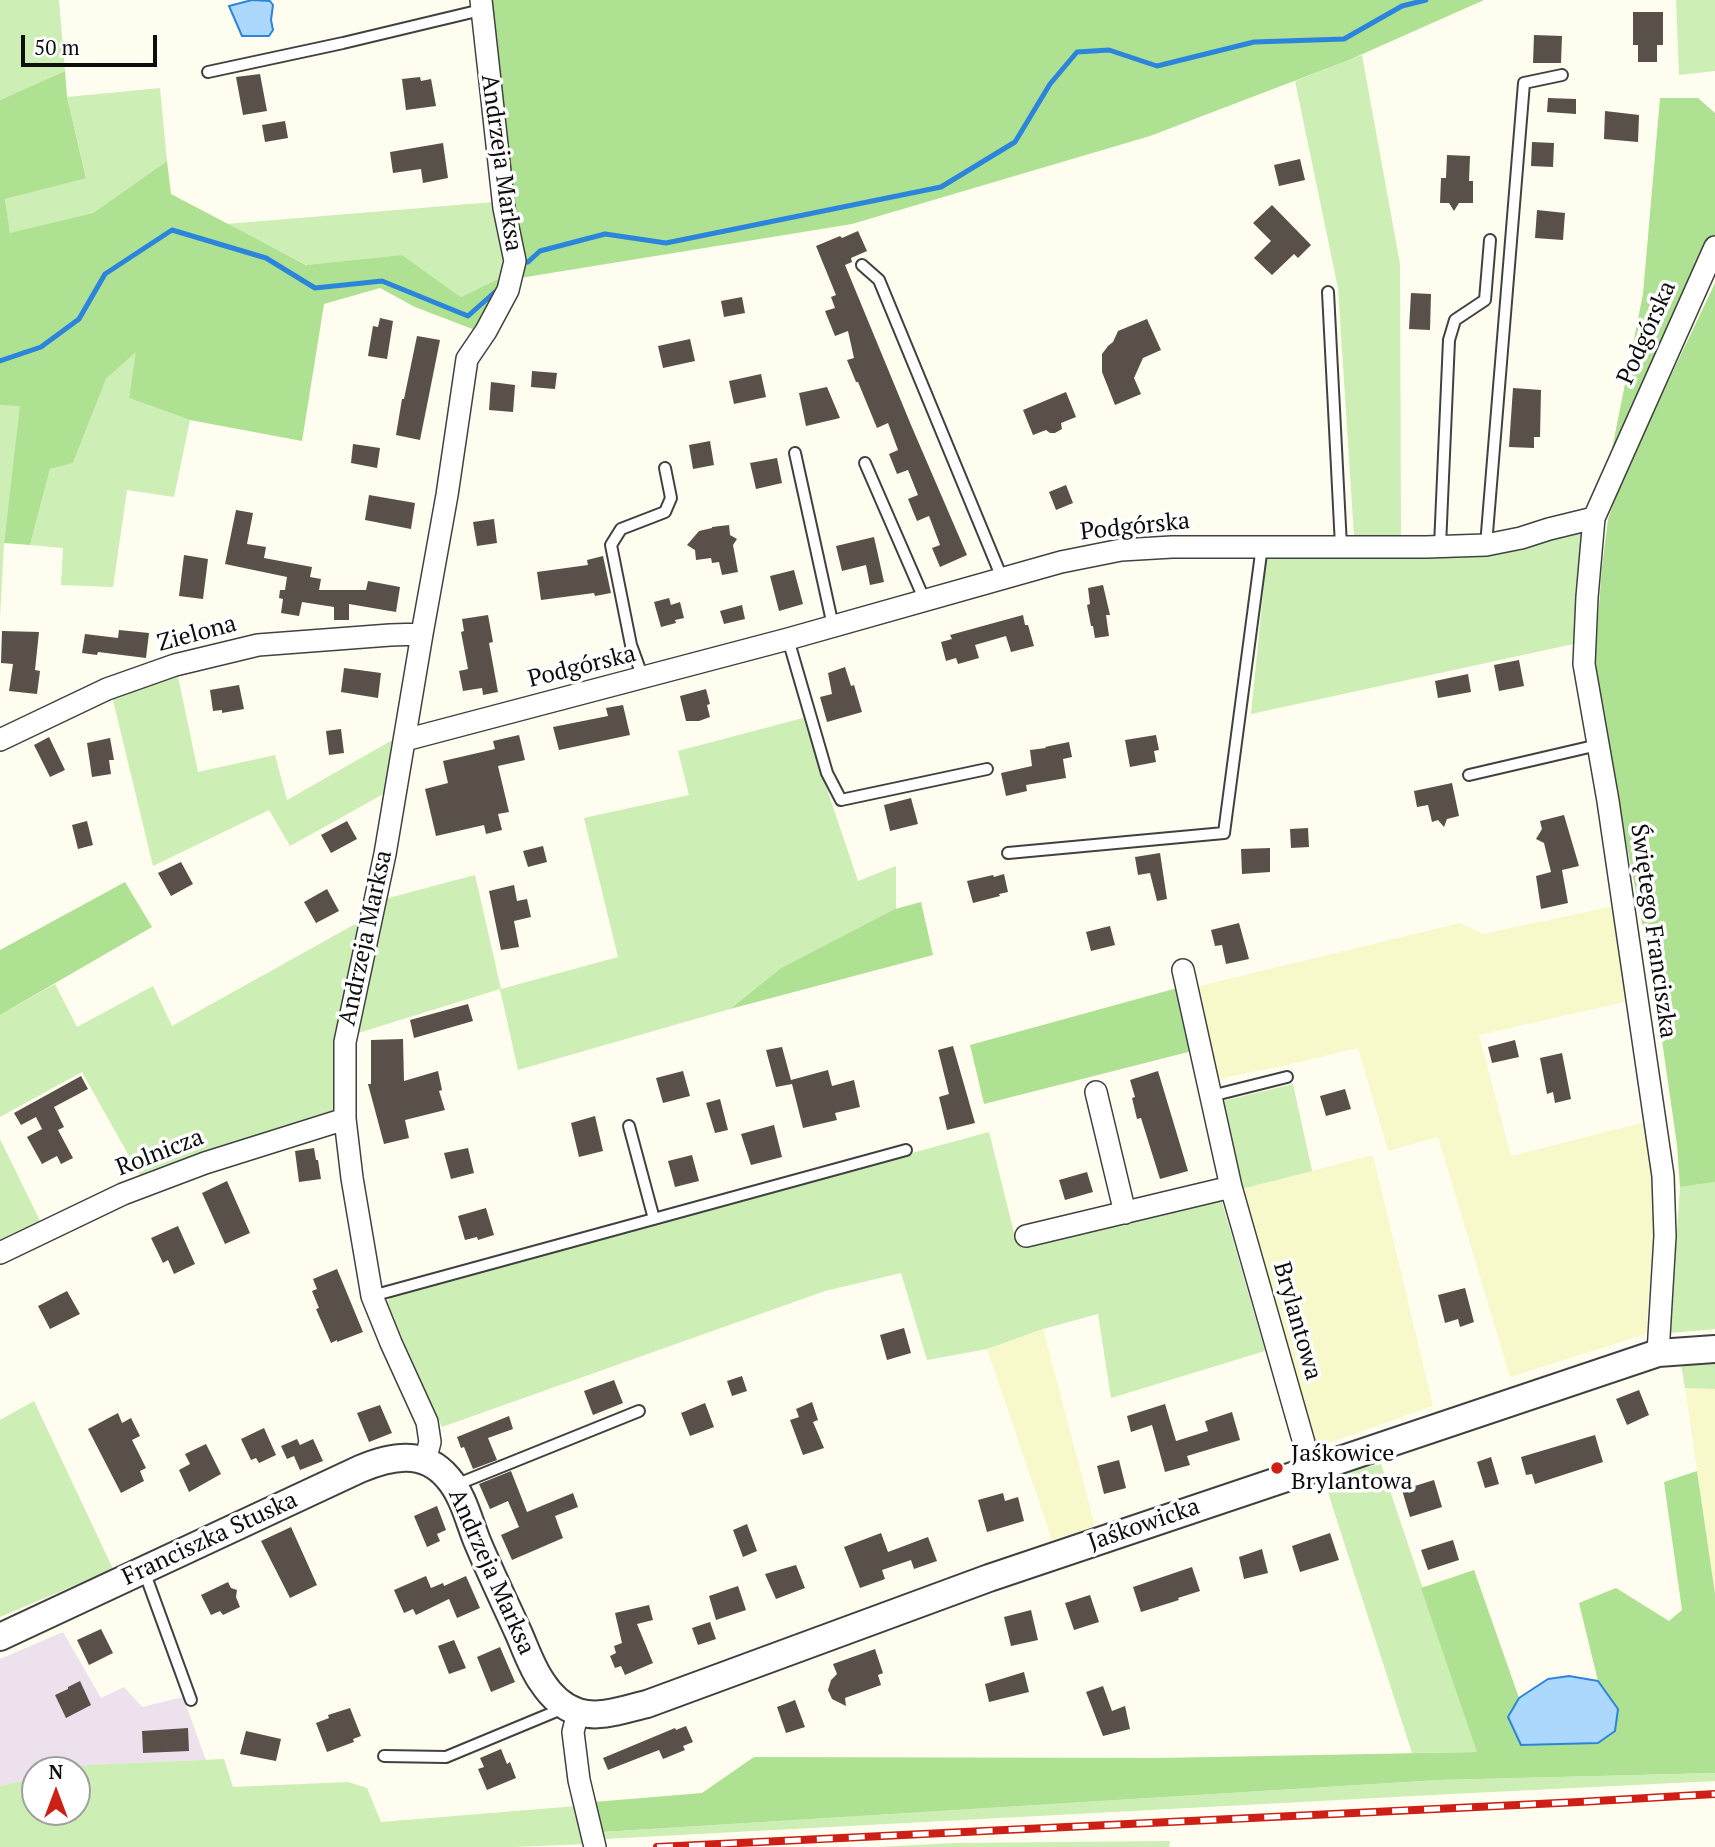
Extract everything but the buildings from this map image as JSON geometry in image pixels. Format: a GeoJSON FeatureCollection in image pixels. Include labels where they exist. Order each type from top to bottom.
{"type":"FeatureCollection","features":[{"type":"Feature","properties":{"kind":"street","name":"Andrzeja Marksa"},"geometry":{"type":"LineString","coordinates":[[481,5],[504,208],[515,261],[508,290],[467,359],[447,495],[385,854],[345,1042],[345,1119],[372,1296],[427,1422],[430,1442],[425,1461],[441,1471],[453,1486],[541,1682],[562,1704],[572,1709]]}},
{"type":"Feature","properties":{"kind":"street","name":"Podgórska"},"geometry":{"type":"LineString","coordinates":[[405,740],[788,639],[1062,562],[1121,550],[1172,547],[1486,545],[1594,518],[1715,247]]}},
{"type":"Feature","properties":{"kind":"street","name":"Świętego Franciszka"},"geometry":{"type":"LineString","coordinates":[[1594,518],[1584,664],[1610,815],[1663,1176],[1665,1236],[1658,1353]]}},
{"type":"Feature","properties":{"kind":"street","name":"Zielona"},"geometry":{"type":"LineString","coordinates":[[0,740],[107,689],[175,665],[258,645],[422,634]]}},
{"type":"Feature","properties":{"kind":"street","name":"Brylantowa"},"geometry":{"type":"LineString","coordinates":[[1183,970],[1231,1187],[1313,1468]]}},
{"type":"Feature","properties":{"kind":"street"},"geometry":{"type":"LineString","coordinates":[[1096,1092],[1125,1213]]}},
{"type":"Feature","properties":{"kind":"street","name":"Rolnicza"},"geometry":{"type":"LineString","coordinates":[[0,1253],[124,1194],[205,1163],[345,1119]]}},
{"type":"Feature","properties":{"kind":"street"},"geometry":{"type":"LineString","coordinates":[[1026,1236],[1231,1187]]}},
{"type":"Feature","properties":{"kind":"street","name":"Jaśkowicka"},"geometry":{"type":"LineString","coordinates":[[572,1709],[589,1714],[602,1714],[647,1704],[989,1578],[1658,1353],[1715,1349]]}},
{"type":"Feature","properties":{"kind":"street","name":"Franciszka Stuska"},"geometry":{"type":"LineString","coordinates":[[0,1637],[376,1462],[393,1457],[425,1461]]}},
{"type":"Feature","properties":{"kind":"street"},"geometry":{"type":"LineString","coordinates":[[572,1709],[579,1780],[593,1839]]}},
{"type":"Feature","properties":{"kind":"lane"},"geometry":{"type":"LineString","coordinates":[[208,72],[342,43],[481,5]]}},
{"type":"Feature","properties":{"kind":"lane"},"geometry":{"type":"LineString","coordinates":[[1486,545],[1524,83],[1562,75]]}},
{"type":"Feature","properties":{"kind":"lane"},"geometry":{"type":"LineString","coordinates":[[1440,546],[1449,340],[1455,320],[1485,300],[1490,240]]}},
{"type":"Feature","properties":{"kind":"lane"},"geometry":{"type":"LineString","coordinates":[[862,265],[879,280],[1002,578]]}},
{"type":"Feature","properties":{"kind":"lane"},"geometry":{"type":"LineString","coordinates":[[1328,292],[1341,546]]}},
{"type":"Feature","properties":{"kind":"lane"},"geometry":{"type":"LineString","coordinates":[[795,453],[834,626]]}},
{"type":"Feature","properties":{"kind":"lane"},"geometry":{"type":"LineString","coordinates":[[865,463],[925,601]]}},
{"type":"Feature","properties":{"kind":"lane"},"geometry":{"type":"LineString","coordinates":[[643,678],[631,645],[611,545],[621,528],[665,512],[671,498],[665,468]]}},
{"type":"Feature","properties":{"kind":"lane"},"geometry":{"type":"LineString","coordinates":[[1008,853],[1224,832],[1262,546]]}},
{"type":"Feature","properties":{"kind":"lane"},"geometry":{"type":"LineString","coordinates":[[788,639],[827,773],[841,800],[987,769]]}},
{"type":"Feature","properties":{"kind":"lane"},"geometry":{"type":"LineString","coordinates":[[1469,775],[1598,745]]}},
{"type":"Feature","properties":{"kind":"lane"},"geometry":{"type":"LineString","coordinates":[[1212,1096],[1287,1077]]}},
{"type":"Feature","properties":{"kind":"lane"},"geometry":{"type":"LineString","coordinates":[[629,1126],[654,1219]]}},
{"type":"Feature","properties":{"kind":"lane"},"geometry":{"type":"LineString","coordinates":[[372,1296],[906,1150]]}},
{"type":"Feature","properties":{"kind":"lane"},"geometry":{"type":"LineString","coordinates":[[453,1486],[639,1412]]}},
{"type":"Feature","properties":{"kind":"lane"},"geometry":{"type":"LineString","coordinates":[[143,1570],[191,1700]]}},
{"type":"Feature","properties":{"kind":"lane"},"geometry":{"type":"LineString","coordinates":[[384,1756],[446,1757],[572,1709]]}},
{"type":"Feature","properties":{"kind":"shaded area"},"geometry":{"type":"Polygon","coordinates":[[[63,1632],[101,1698],[124,1687],[142,1707],[183,1697],[206,1760],[91,1765],[91,1756],[21,1756],[21,1781],[0,1786],[0,1659],[63,1632]]]}},
{"type":"Feature","properties":{"kind":"green space"},"geometry":{"type":"Polygon","coordinates":[[[0,0],[59,0],[65,71],[0,100],[0,0]]]}},
{"type":"Feature","properties":{"kind":"green space"},"geometry":{"type":"Polygon","coordinates":[[[484,0],[1484,0],[1349,60],[1150,136],[852,224],[520,278],[484,0]]]}},
{"type":"Feature","properties":{"kind":"green space"},"geometry":{"type":"Polygon","coordinates":[[[1676,0],[1715,0],[1715,71],[1679,75],[1676,0]]]}},
{"type":"Feature","properties":{"kind":"green space"},"geometry":{"type":"Polygon","coordinates":[[[1362,55],[1400,264],[1401,537],[1354,536],[1338,288],[1295,81],[1362,55]]]}},
{"type":"Feature","properties":{"kind":"green space"},"geometry":{"type":"Polygon","coordinates":[[[65,71],[67,97],[86,178],[5,199],[10,233],[93,213],[167,161],[171,194],[306,265],[402,255],[461,297],[502,277],[498,292],[475,330],[415,307],[380,288],[324,304],[302,441],[190,420],[129,398],[136,352],[106,379],[73,463],[50,469],[30,545],[4,543],[20,406],[0,405],[0,100],[65,71]]]}},
{"type":"Feature","properties":{"kind":"green space"},"geometry":{"type":"Polygon","coordinates":[[[160,88],[167,161],[93,213],[10,234],[5,199],[86,177],[67,97],[160,88]]]}},
{"type":"Feature","properties":{"kind":"green space"},"geometry":{"type":"Polygon","coordinates":[[[1660,98],[1698,98],[1715,113],[1715,235],[1612,449],[1643,294],[1660,98]]]}},
{"type":"Feature","properties":{"kind":"green space"},"geometry":{"type":"Polygon","coordinates":[[[494,202],[507,262],[502,277],[461,297],[402,255],[307,265],[226,224],[494,202]]]}},
{"type":"Feature","properties":{"kind":"green space"},"geometry":{"type":"Polygon","coordinates":[[[1715,283],[1715,1182],[1680,1187],[1677,1145],[1654,985],[1606,738],[1595,656],[1608,519],[1625,472],[1715,283]]]}},
{"type":"Feature","properties":{"kind":"green space"},"geometry":{"type":"Polygon","coordinates":[[[137,351],[129,398],[190,420],[174,497],[127,490],[113,587],[61,585],[63,548],[30,545],[50,469],[73,463],[106,379],[137,351]]]}},
{"type":"Feature","properties":{"kind":"green space"},"geometry":{"type":"Polygon","coordinates":[[[0,405],[21,405],[4,543],[0,618],[0,405]]]}},
{"type":"Feature","properties":{"kind":"green space"},"geometry":{"type":"Polygon","coordinates":[[[1567,531],[1585,534],[1578,643],[1251,714],[1267,555],[1567,531]]]}},
{"type":"Feature","properties":{"kind":"green space"},"geometry":{"type":"Polygon","coordinates":[[[177,672],[198,772],[275,755],[287,800],[396,738],[387,792],[290,846],[269,810],[153,866],[112,696],[177,672]]]}},
{"type":"Feature","properties":{"kind":"green space"},"geometry":{"type":"Polygon","coordinates":[[[803,718],[858,881],[896,866],[896,909],[781,968],[730,1009],[518,1070],[500,989],[355,1034],[381,900],[475,875],[501,989],[618,957],[584,818],[689,795],[678,751],[803,718]]]}},
{"type":"Feature","properties":{"kind":"green space"},"geometry":{"type":"Polygon","coordinates":[[[125,882],[152,927],[0,1015],[0,950],[125,882]]]}},
{"type":"Feature","properties":{"kind":"green space"},"geometry":{"type":"Polygon","coordinates":[[[921,902],[933,955],[730,1009],[781,968],[895,909],[921,902]]]}},
{"type":"Feature","properties":{"kind":"green space"},"geometry":{"type":"Polygon","coordinates":[[[1614,906],[1629,1001],[1479,1035],[1511,1156],[1649,1121],[1657,1183],[1646,1334],[1510,1377],[1438,1137],[1388,1151],[1358,1048],[1218,1079],[1195,987],[1460,923],[1483,934],[1614,906]]]}},
{"type":"Feature","properties":{"kind":"green space"},"geometry":{"type":"Polygon","coordinates":[[[366,918],[337,1113],[143,1181],[82,1072],[0,1117],[0,1015],[55,984],[77,1027],[153,986],[172,1026],[366,918]]]}},
{"type":"Feature","properties":{"kind":"green space"},"geometry":{"type":"Polygon","coordinates":[[[1181,987],[1196,1050],[984,1104],[970,1045],[1181,987]]]}},
{"type":"Feature","properties":{"kind":"green space"},"geometry":{"type":"Polygon","coordinates":[[[1293,1084],[1312,1171],[1242,1189],[1219,1102],[1293,1084]]]}},
{"type":"Feature","properties":{"kind":"green space"},"geometry":{"type":"Polygon","coordinates":[[[989,1132],[1017,1245],[1220,1195],[1265,1351],[1111,1398],[1098,1314],[1043,1329],[987,1349],[927,1360],[901,1273],[825,1291],[442,1427],[386,1302],[395,1294],[989,1132]]]}},
{"type":"Feature","properties":{"kind":"green space"},"geometry":{"type":"Polygon","coordinates":[[[0,1139],[42,1225],[0,1247],[0,1139]]]}},
{"type":"Feature","properties":{"kind":"green space"},"geometry":{"type":"Polygon","coordinates":[[[1373,1155],[1433,1406],[1315,1448],[1242,1189],[1373,1155]]]}},
{"type":"Feature","properties":{"kind":"green space"},"geometry":{"type":"Polygon","coordinates":[[[1715,1182],[1715,1329],[1670,1333],[1680,1187],[1715,1182]]]}},
{"type":"Feature","properties":{"kind":"green space"},"geometry":{"type":"Polygon","coordinates":[[[1043,1329],[1095,1526],[1052,1540],[987,1349],[1043,1329]]]}},
{"type":"Feature","properties":{"kind":"green space"},"geometry":{"type":"Polygon","coordinates":[[[1715,1361],[1715,1389],[1685,1388],[1681,1365],[1715,1361]]]}},
{"type":"Feature","properties":{"kind":"green space"},"geometry":{"type":"Polygon","coordinates":[[[1685,1388],[1715,1389],[1715,1594],[1697,1471],[1685,1388]]]}},
{"type":"Feature","properties":{"kind":"green space"},"geometry":{"type":"Polygon","coordinates":[[[34,1401],[113,1569],[0,1617],[0,1420],[34,1401]]]}},
{"type":"Feature","properties":{"kind":"green space"},"geometry":{"type":"Polygon","coordinates":[[[1381,1464],[1478,1752],[1412,1753],[1323,1477],[1381,1464]]]}},
{"type":"Feature","properties":{"kind":"green space"},"geometry":{"type":"Polygon","coordinates":[[[1697,1471],[1715,1594],[1715,1773],[1438,1780],[602,1832],[594,1802],[702,1793],[754,1757],[1158,1758],[1477,1752],[1421,1588],[1474,1570],[1519,1698],[1508,1717],[1618,1709],[1598,1681],[1579,1603],[1616,1588],[1669,1621],[1682,1610],[1664,1482],[1697,1471]]]}},
{"type":"Feature","properties":{"kind":"green space"},"geometry":{"type":"Polygon","coordinates":[[[224,1759],[233,1787],[348,1782],[367,1788],[381,1822],[577,1806],[586,1844],[514,1847],[0,1847],[0,1786],[21,1781],[21,1826],[91,1826],[91,1765],[224,1759]]]}},
{"type":"Feature","properties":{"kind":"green space"},"geometry":{"type":"Polygon","coordinates":[[[1715,1773],[1715,1781],[604,1839],[602,1832],[1438,1780],[1715,1773]]]}},
{"type":"Feature","properties":{"kind":"green space"},"geometry":{"type":"Polygon","coordinates":[[[1170,1841],[1169,1847],[878,1847],[955,1843],[1170,1841]]]}},
{"type":"Feature","properties":{"kind":"water"},"geometry":{"type":"Polygon","coordinates":[[[252,0],[270,1],[273,5],[273,30],[269,36],[242,36],[229,6],[252,0]]]}},
{"type":"Feature","properties":{"kind":"water"},"geometry":{"type":"Polygon","coordinates":[[[1569,1676],[1598,1681],[1618,1709],[1615,1731],[1598,1743],[1521,1745],[1508,1717],[1519,1698],[1548,1679],[1569,1676]]]}},
{"type":"Feature","properties":{"kind":"waterway"},"geometry":{"type":"LineString","coordinates":[[528,262],[540,251],[605,234],[666,243],[941,187],[1015,142],[1050,84],[1077,52],[1109,50],[1157,66],[1254,42],[1344,39],[1402,6],[1426,0]]}},
{"type":"Feature","properties":{"kind":"waterway"},"geometry":{"type":"LineString","coordinates":[[0,361],[41,347],[79,319],[105,274],[172,230],[266,258],[315,288],[382,281],[468,316],[495,292]]}},
{"type":"Feature","properties":{"kind":"railway"},"geometry":{"type":"LineString","coordinates":[[657,1847],[1715,1794]]}},
{"type":"Feature","properties":{"kind":"place","name":"Jaśkowice Brylantowa"},"geometry":{"type":"Point","coordinates":[1277,1468]}}]}
